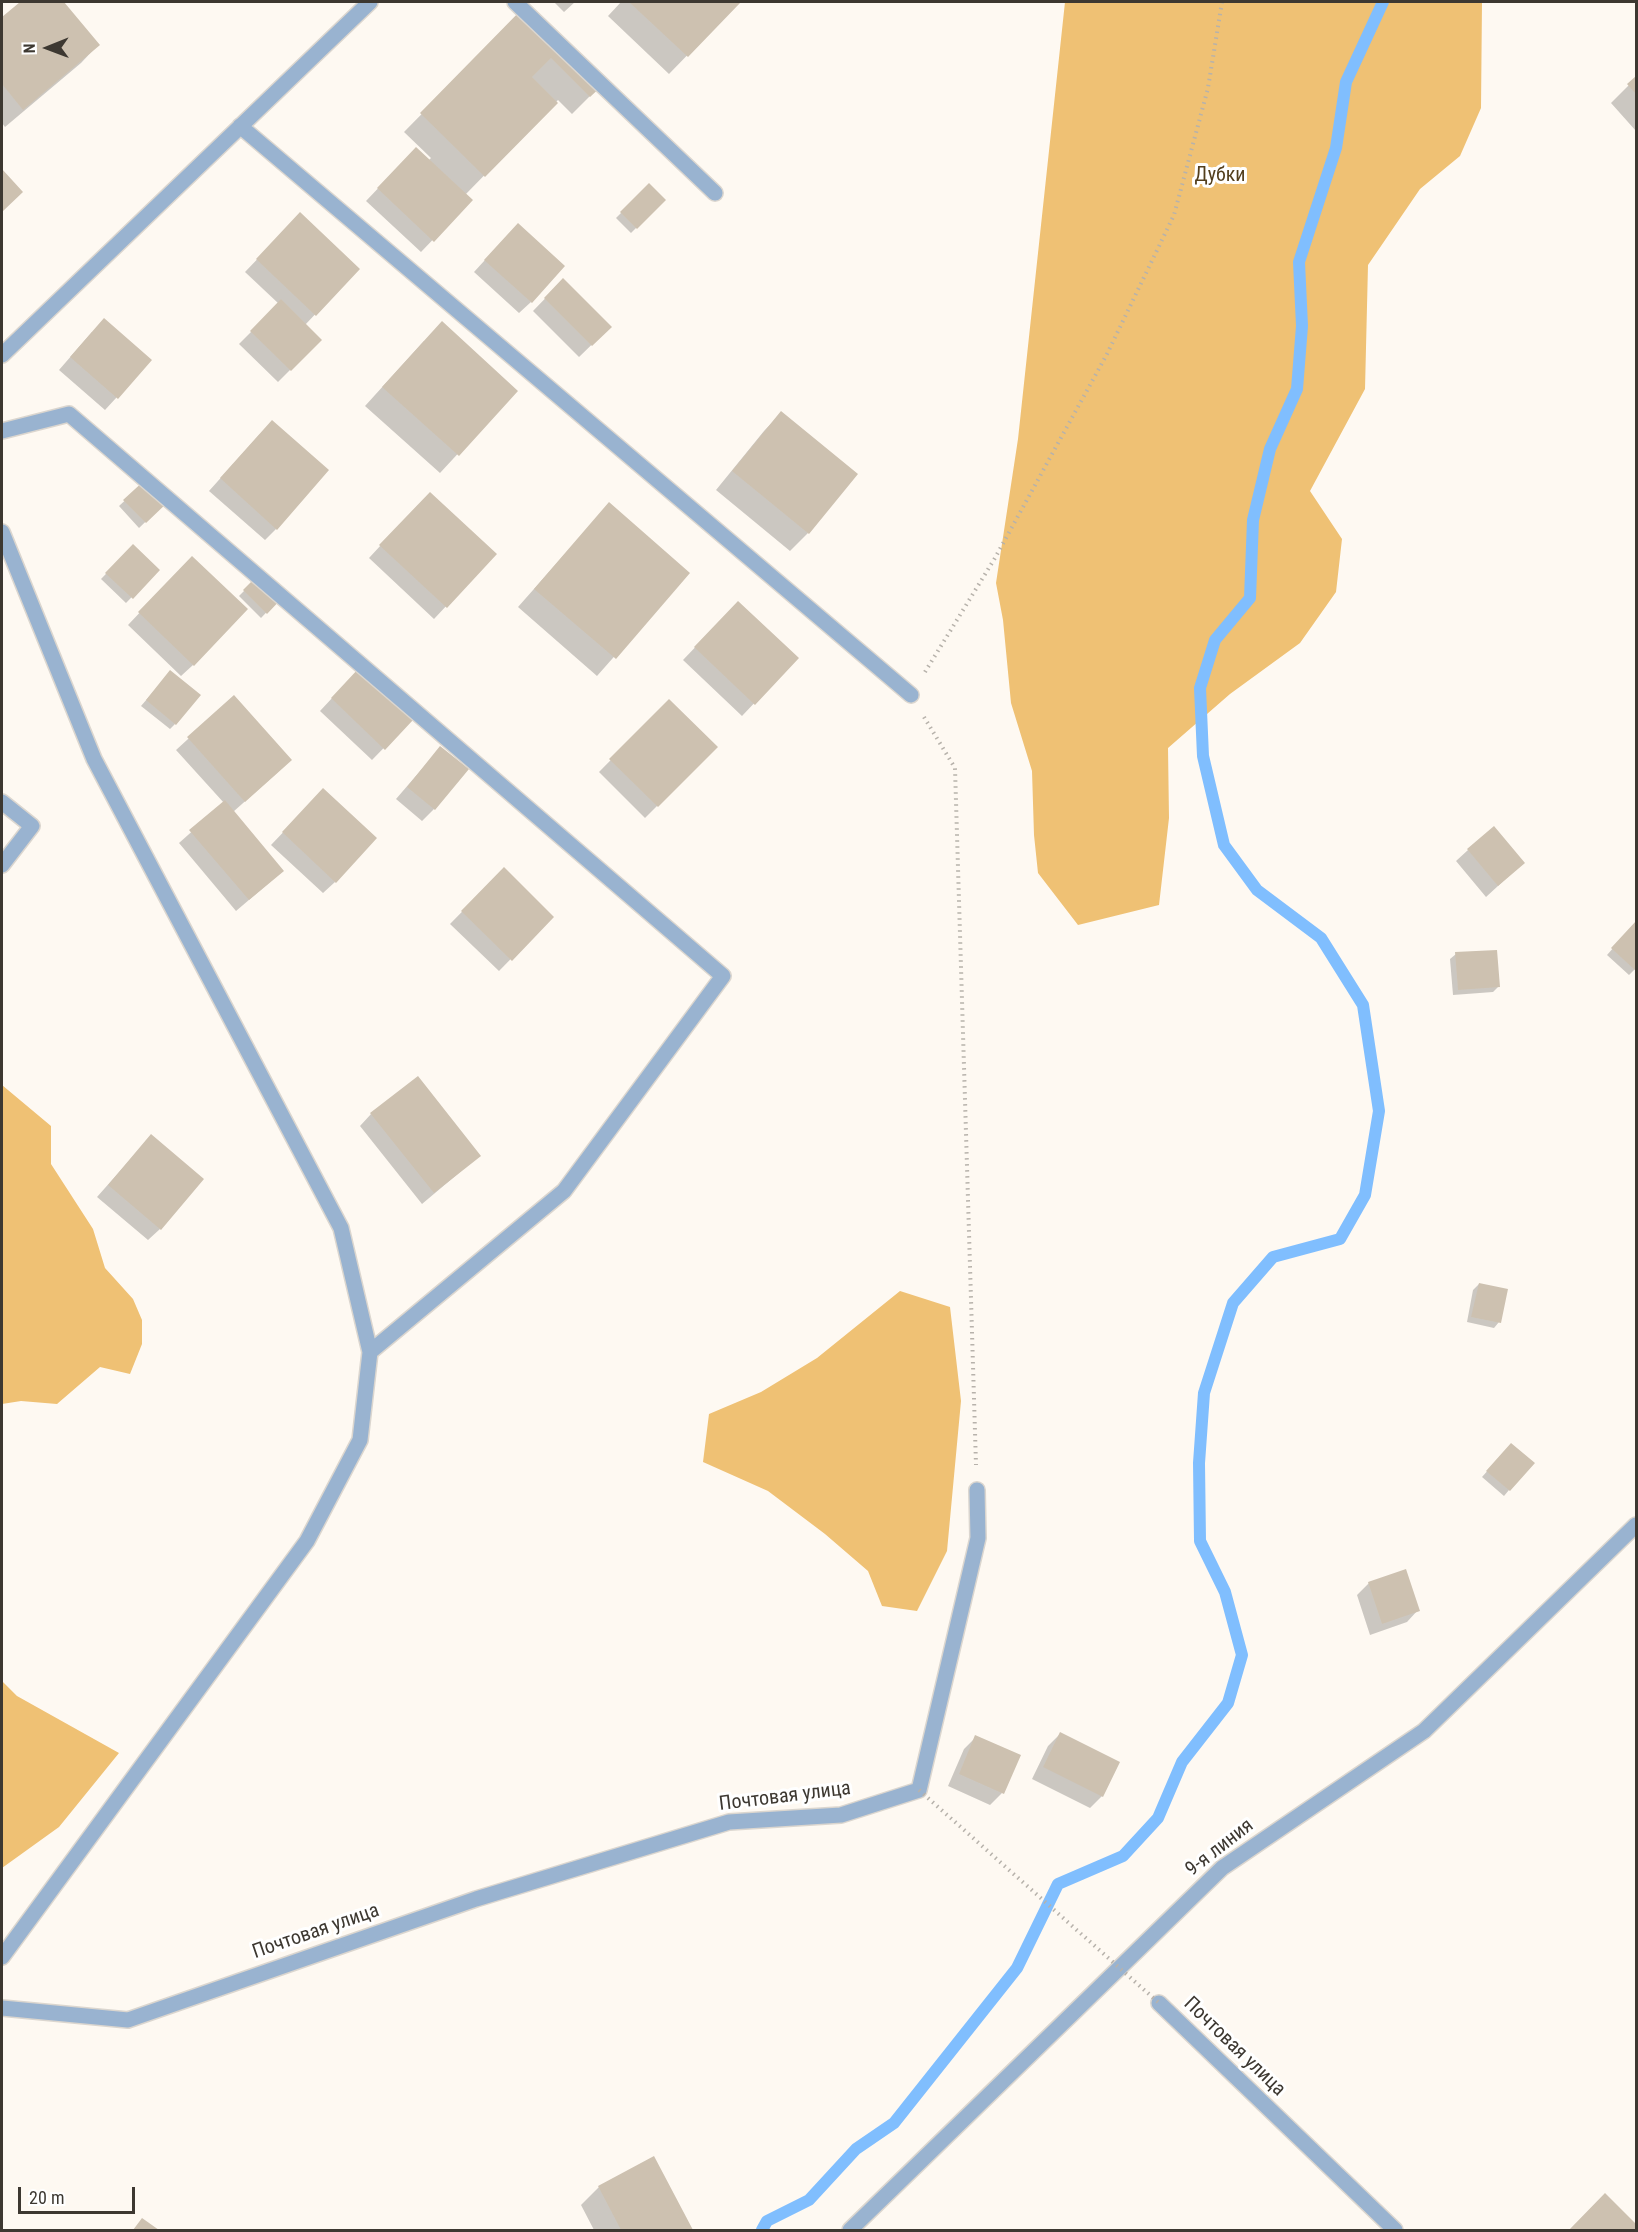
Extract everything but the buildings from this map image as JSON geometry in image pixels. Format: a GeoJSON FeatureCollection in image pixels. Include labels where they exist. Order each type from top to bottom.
{"type":"FeatureCollection","features":[{"type":"Feature","properties":{"kind":"street"},"geometry":{"type":"LineString","coordinates":[[2,355],[370,2]]}},
{"type":"Feature","properties":{"kind":"street"},"geometry":{"type":"LineString","coordinates":[[515,2],[715,193]]}},
{"type":"Feature","properties":{"kind":"street"},"geometry":{"type":"LineString","coordinates":[[240,126],[910,695]]}},
{"type":"Feature","properties":{"kind":"street"},"geometry":{"type":"LineString","coordinates":[[2,431],[69,414],[723,976],[564,1191],[370,1352]]}},
{"type":"Feature","properties":{"kind":"street"},"geometry":{"type":"LineString","coordinates":[[2,532],[93,759],[341,1228],[370,1352],[360,1440],[307,1541],[2,1957]]}},
{"type":"Feature","properties":{"kind":"street"},"geometry":{"type":"LineString","coordinates":[[2,802],[32,826],[2,865]]}},
{"type":"Feature","properties":{"kind":"street"},"geometry":{"type":"LineString","coordinates":[[919,1790],[978,1539],[977,1490]]}},
{"type":"Feature","properties":{"kind":"street","name":"9-я линия"},"geometry":{"type":"LineString","coordinates":[[850,2230],[1222,1868],[1424,1731],[1636,1525]]}},
{"type":"Feature","properties":{"kind":"street","name":"Почтовая улица"},"geometry":{"type":"LineString","coordinates":[[2,2008],[128,2020],[476,1899],[729,1822],[841,1815],[919,1790]]}},
{"type":"Feature","properties":{"kind":"street","name":"Почтовая улица"},"geometry":{"type":"LineString","coordinates":[[1159,2003],[1395,2230]]}},
{"type":"Feature","properties":{"kind":"path"},"geometry":{"type":"LineString","coordinates":[[977,1490],[955,768],[910,695],[995,558],[1107,354],[1174,215],[1208,88],[1222,2]]}},
{"type":"Feature","properties":{"kind":"path","name":"Почтовая улица"},"geometry":{"type":"LineString","coordinates":[[919,1790],[1159,2003]]}},
{"type":"Feature","properties":{"kind":"green space","name":"Дубки"},"geometry":{"type":"Polygon","coordinates":[[[1065,2],[1482,2],[1481,108],[1460,156],[1420,189],[1368,265],[1365,389],[1310,491],[1342,539],[1336,592],[1300,643],[1230,694],[1168,748],[1169,818],[1159,905],[1078,925],[1038,873],[1032,771],[1011,703],[1003,620],[996,583],[1018,439],[1065,2]]]}},
{"type":"Feature","properties":{"kind":"green space"},"geometry":{"type":"Polygon","coordinates":[[[2,1085],[51,1126],[51,1164],[93,1229],[105,1268],[133,1299],[142,1320],[142,1344],[130,1374],[100,1367],[57,1404],[21,1401],[2,1404],[2,1085]]]}},
{"type":"Feature","properties":{"kind":"green space"},"geometry":{"type":"Polygon","coordinates":[[[900,1291],[950,1307],[961,1401],[947,1551],[917,1611],[882,1606],[868,1571],[825,1534],[768,1491],[703,1462],[709,1414],[761,1392],[817,1358],[900,1291]]]}},
{"type":"Feature","properties":{"kind":"green space"},"geometry":{"type":"Polygon","coordinates":[[[2,1681],[17,1696],[119,1753],[59,1827],[2,1868],[2,1681]]]}},
{"type":"Feature","properties":{"kind":"waterway"},"geometry":{"type":"LineString","coordinates":[[762,2230],[767,2221],[809,2200],[856,2149],[894,2123],[1017,1968],[1058,1884],[1123,1856],[1158,1818],[1182,1762],[1228,1703],[1242,1655],[1225,1592],[1200,1541],[1199,1463],[1204,1393],[1233,1303],[1273,1257],[1340,1239],[1365,1195],[1379,1111],[1363,1005],[1321,938],[1257,890],[1224,845],[1203,756],[1200,688],[1215,640],[1250,598],[1253,520],[1270,449],[1297,389],[1302,326],[1299,262],[1336,148],[1346,82],[1383,2]]}}]}
